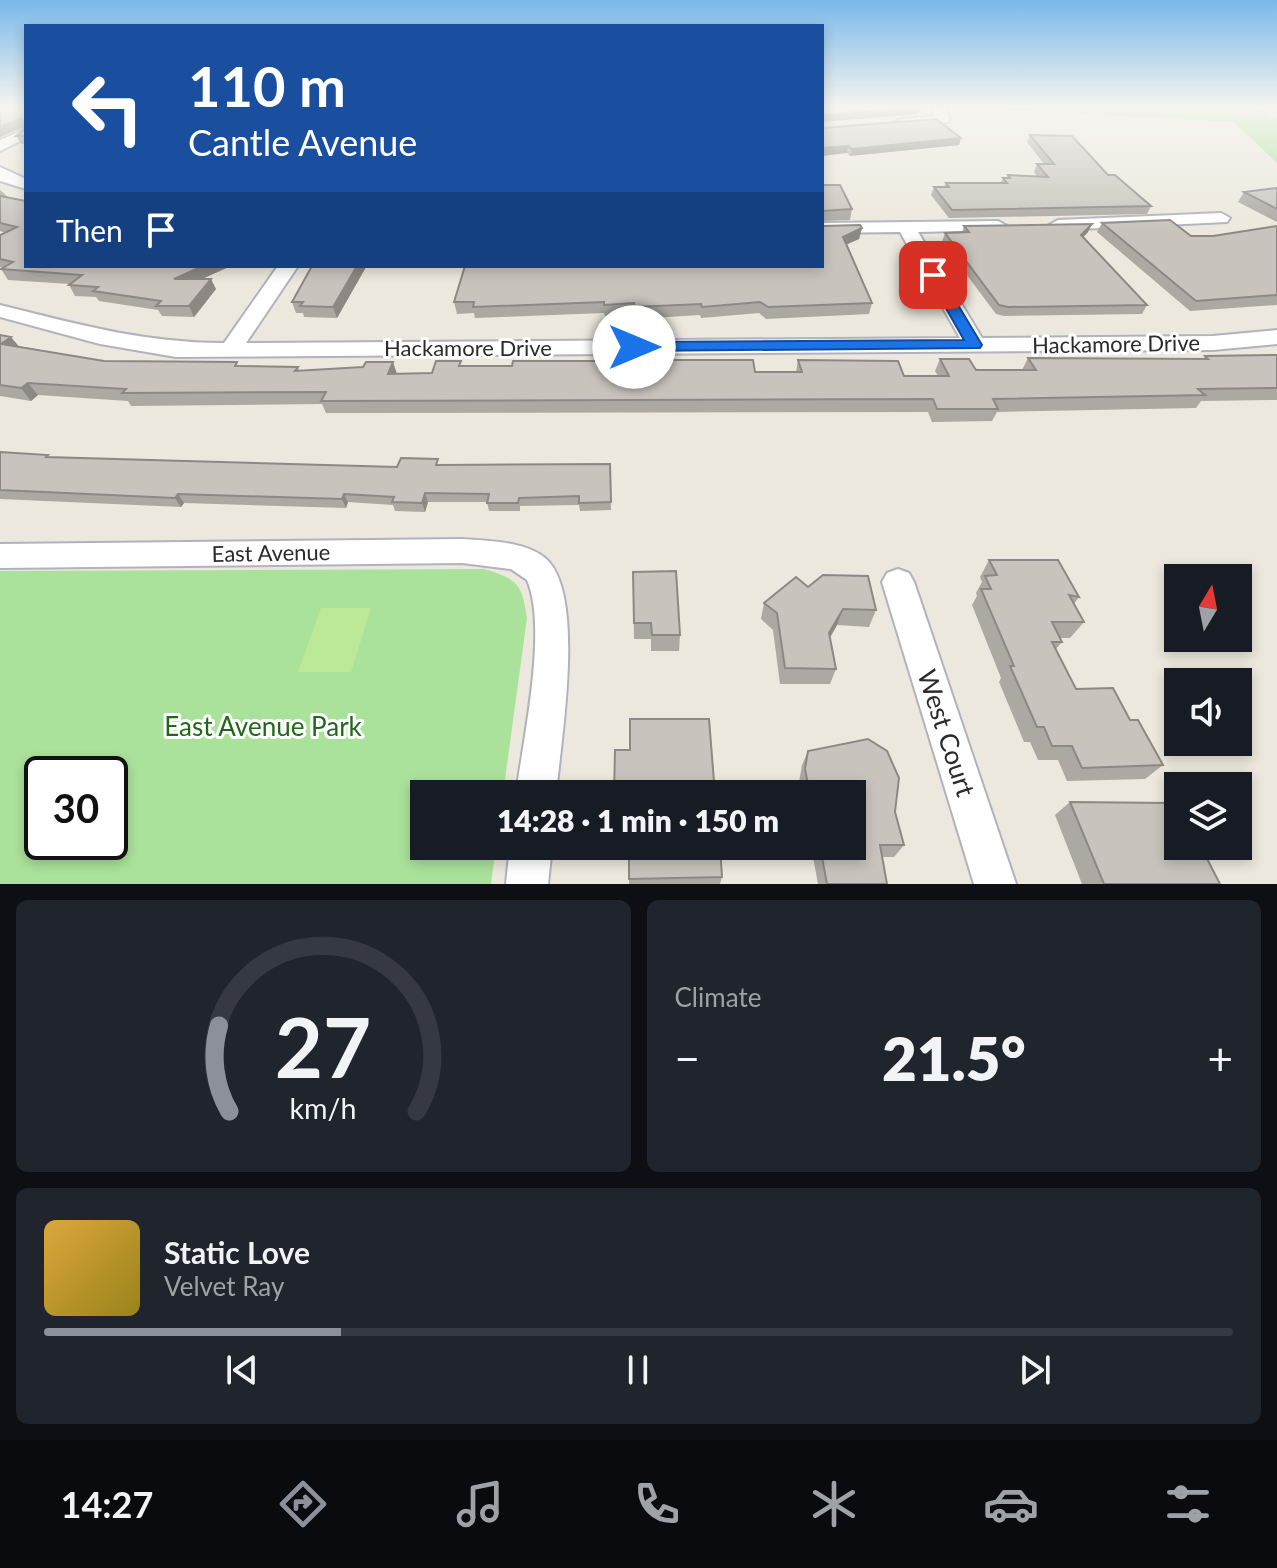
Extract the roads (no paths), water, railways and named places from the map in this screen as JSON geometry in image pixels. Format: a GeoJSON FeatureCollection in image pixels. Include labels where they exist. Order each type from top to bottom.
{"type":"FeatureCollection","features":[{"type":"Feature","properties":{"kind":"street"},"geometry":{"type":"LineString","coordinates":[[0,172],[6,178],[24,183]]}},
{"type":"Feature","properties":{"kind":"street"},"geometry":{"type":"LineString","coordinates":[[1044,226],[1221,218]]}},
{"type":"Feature","properties":{"kind":"street"},"geometry":{"type":"LineString","coordinates":[[824,228],[1013,226]]}},
{"type":"Feature","properties":{"kind":"street"},"geometry":{"type":"LineString","coordinates":[[906,228],[975,345]]}},
{"type":"Feature","properties":{"kind":"street"},"geometry":{"type":"LineString","coordinates":[[231,349],[287,268]]}},
{"type":"Feature","properties":{"kind":"street","name":"Hackamore Drive"},"geometry":{"type":"LineString","coordinates":[[0,311],[100,337],[161,347],[231,349],[1213,343],[1277,337]]}},
{"type":"Feature","properties":{"kind":"street","name":"East Avenue"},"geometry":{"type":"LineString","coordinates":[[0,556],[462,551],[515,559],[538,572],[548,594],[552,626],[537,780]]}},
{"type":"Feature","properties":{"kind":"street","name":"West Court"},"geometry":{"type":"LineString","coordinates":[[898,582],[995,884]]}},
{"type":"Feature","properties":{"kind":"street"},"geometry":{"type":"LineString","coordinates":[[527,884],[530,860]]}},
{"type":"Feature","properties":{"kind":"park label","name":"East Avenue Park"},"geometry":{"type":"Point","coordinates":[263,727]}}]}
